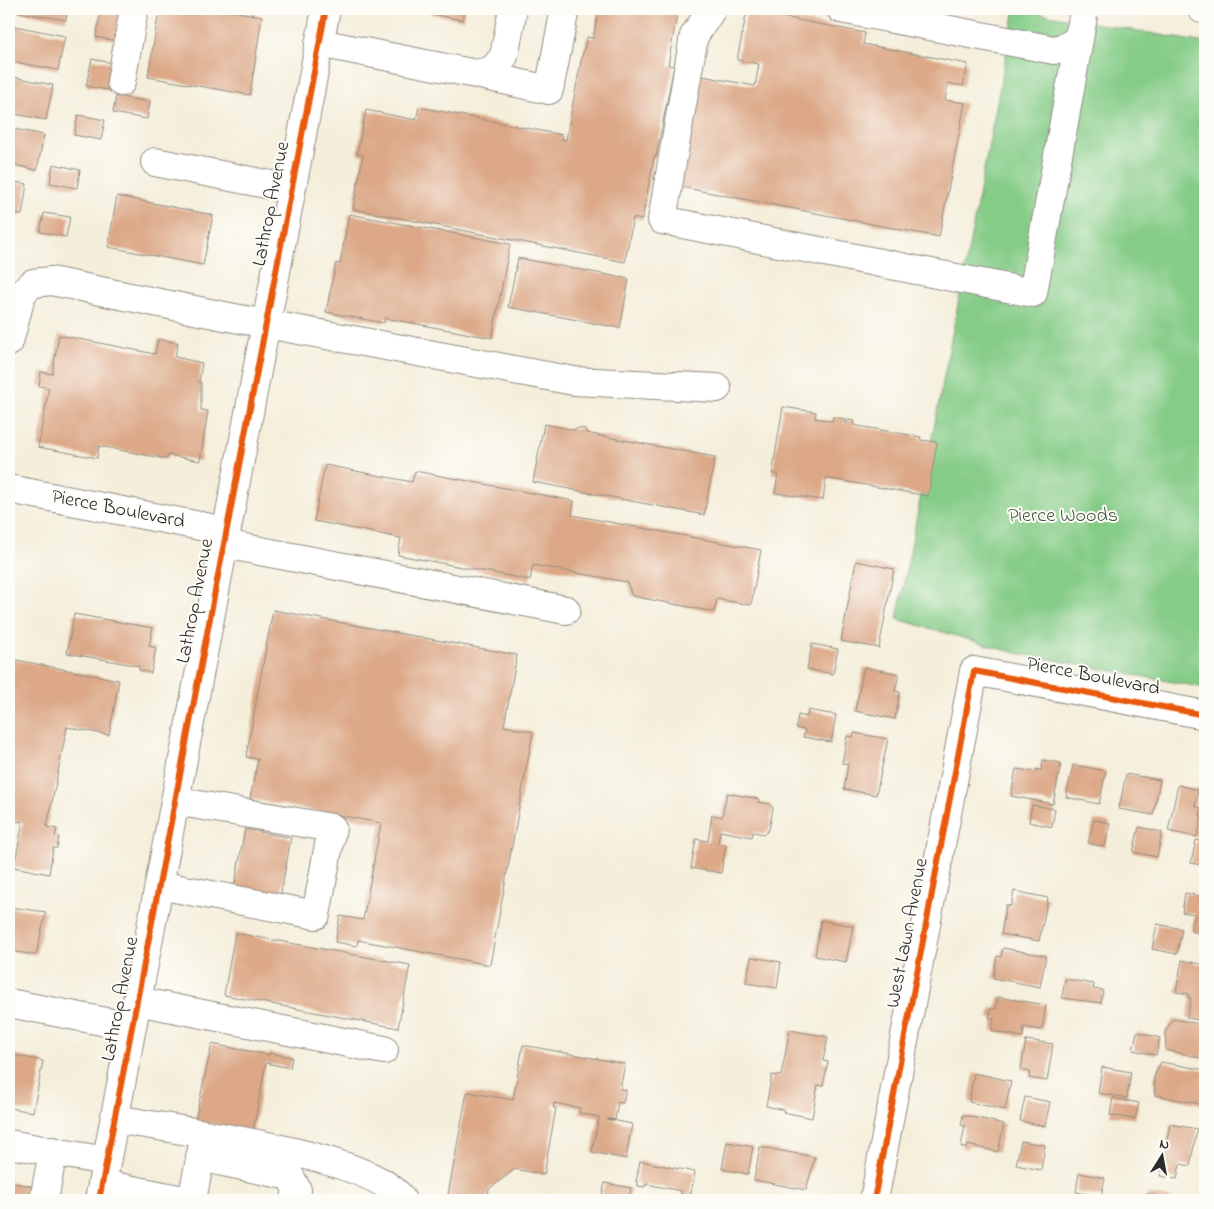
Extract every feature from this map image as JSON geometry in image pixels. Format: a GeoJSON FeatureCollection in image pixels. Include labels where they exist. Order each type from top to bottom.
{"type":"FeatureCollection","features":[{"type":"Feature","properties":{"kind":"street"},"geometry":{"type":"LineString","coordinates":[[122,82],[134,9]]}},
{"type":"Feature","properties":{"kind":"street","name":"Lathrop Avenue"},"geometry":{"type":"LineString","coordinates":[[103,1182],[326,9]]}},
{"type":"Feature","properties":{"kind":"street"},"geometry":{"type":"LineString","coordinates":[[476,74],[493,70],[504,56],[513,9]]}},
{"type":"Feature","properties":{"kind":"street"},"geometry":{"type":"LineString","coordinates":[[319,43],[549,90],[565,9]]}},
{"type":"Feature","properties":{"kind":"street"},"geometry":{"type":"LineString","coordinates":[[712,9],[694,36],[662,220],[1033,292],[1082,21]]}},
{"type":"Feature","properties":{"kind":"street"},"geometry":{"type":"LineString","coordinates":[[841,9],[1054,50],[1071,46],[1082,21]]}},
{"type":"Feature","properties":{"kind":"street"},"geometry":{"type":"LineString","coordinates":[[155,162],[291,189]]}},
{"type":"Feature","properties":{"kind":"street"},"geometry":{"type":"LineString","coordinates":[[9,342],[22,293],[33,283],[51,281],[266,324],[574,381],[717,388]]}},
{"type":"Feature","properties":{"kind":"street","name":"Pierce Boulevard"},"geometry":{"type":"LineString","coordinates":[[9,490],[566,610]]}},
{"type":"Feature","properties":{"kind":"street","name":"Pierce Boulevard"},"geometry":{"type":"LineString","coordinates":[[974,671],[1205,715]]}},
{"type":"Feature","properties":{"kind":"street","name":"West Lawn Avenue"},"geometry":{"type":"LineString","coordinates":[[874,1200],[974,671]]}},
{"type":"Feature","properties":{"kind":"street"},"geometry":{"type":"LineString","coordinates":[[159,885],[316,915],[332,828],[175,801]]}},
{"type":"Feature","properties":{"kind":"street"},"geometry":{"type":"LineString","coordinates":[[9,1003],[135,1014],[384,1050]]}},
{"type":"Feature","properties":{"kind":"street"},"geometry":{"type":"LineString","coordinates":[[115,1119],[290,1176],[297,1190],[296,1200]]}},
{"type":"Feature","properties":{"kind":"street"},"geometry":{"type":"LineString","coordinates":[[9,1144],[53,1152],[103,1182],[167,1199]]}},
{"type":"Feature","properties":{"kind":"street"},"geometry":{"type":"LineString","coordinates":[[192,1200],[202,1146]]}},
{"type":"Feature","properties":{"kind":"street"},"geometry":{"type":"LineString","coordinates":[[202,1146],[309,1155],[372,1177],[390,1186],[402,1200]]}},
{"type":"Feature","properties":{"kind":"street"},"geometry":{"type":"LineString","coordinates":[[44,1200],[53,1152]]}},
{"type":"Feature","properties":{"kind":"green space","name":"Pierce Woods"},"geometry":{"type":"Polygon","coordinates":[[[1015,9],[1205,43],[1205,688],[1016,653],[897,619],[1015,9]]]}},
{"type":"Feature","properties":{"kind":"building"},"geometry":{"type":"Polygon","coordinates":[[[18,9],[68,9],[66,20],[18,12],[18,9]]]}},
{"type":"Feature","properties":{"kind":"building"},"geometry":{"type":"Polygon","coordinates":[[[101,9],[129,13],[123,42],[96,37],[101,9]]]}},
{"type":"Feature","properties":{"kind":"building"},"geometry":{"type":"Polygon","coordinates":[[[154,9],[219,9],[262,16],[250,95],[148,77],[159,11],[154,9]]]}},
{"type":"Feature","properties":{"kind":"building"},"geometry":{"type":"Polygon","coordinates":[[[431,9],[465,9],[463,20],[430,14],[431,9]]]}},
{"type":"Feature","properties":{"kind":"building"},"geometry":{"type":"Polygon","coordinates":[[[599,9],[678,9],[668,65],[674,66],[656,157],[654,157],[642,220],[633,218],[625,262],[353,209],[363,155],[357,154],[366,110],[416,120],[419,107],[562,135],[561,139],[566,140],[587,37],[593,38],[599,9]]]}},
{"type":"Feature","properties":{"kind":"building"},"geometry":{"type":"Polygon","coordinates":[[[747,10],[865,33],[863,44],[968,64],[963,86],[948,83],[945,100],[965,103],[939,237],[676,186],[697,75],[755,86],[759,64],[737,60],[747,10]]]}},
{"type":"Feature","properties":{"kind":"building"},"geometry":{"type":"Polygon","coordinates":[[[15,26],[65,36],[58,70],[9,61],[10,45],[15,26]]]}},
{"type":"Feature","properties":{"kind":"building"},"geometry":{"type":"Polygon","coordinates":[[[92,59],[118,64],[113,91],[86,86],[92,59]]]}},
{"type":"Feature","properties":{"kind":"building"},"geometry":{"type":"Polygon","coordinates":[[[9,76],[53,85],[46,120],[9,113],[9,76]]]}},
{"type":"Feature","properties":{"kind":"building"},"geometry":{"type":"Polygon","coordinates":[[[116,96],[150,102],[147,119],[113,113],[116,96]]]}},
{"type":"Feature","properties":{"kind":"building"},"geometry":{"type":"Polygon","coordinates":[[[78,115],[105,120],[101,140],[74,135],[78,115]]]}},
{"type":"Feature","properties":{"kind":"building"},"geometry":{"type":"Polygon","coordinates":[[[9,128],[44,135],[37,170],[9,164],[9,128]]]}},
{"type":"Feature","properties":{"kind":"building"},"geometry":{"type":"Polygon","coordinates":[[[53,164],[80,170],[77,188],[50,183],[53,164]]]}},
{"type":"Feature","properties":{"kind":"building"},"geometry":{"type":"Polygon","coordinates":[[[9,181],[27,184],[22,215],[9,213],[9,181]]]}},
{"type":"Feature","properties":{"kind":"building"},"geometry":{"type":"Polygon","coordinates":[[[117,196],[213,215],[203,265],[108,247],[117,196]]]}},
{"type":"Feature","properties":{"kind":"building"},"geometry":{"type":"Polygon","coordinates":[[[44,213],[70,217],[66,237],[40,232],[44,213]]]}},
{"type":"Feature","properties":{"kind":"building"},"geometry":{"type":"Polygon","coordinates":[[[349,214],[510,244],[492,338],[385,318],[384,323],[326,312],[336,263],[340,264],[349,214]]]}},
{"type":"Feature","properties":{"kind":"building"},"geometry":{"type":"Polygon","coordinates":[[[518,258],[629,279],[620,328],[508,307],[518,258]]]}},
{"type":"Feature","properties":{"kind":"building"},"geometry":{"type":"Polygon","coordinates":[[[59,335],[155,354],[158,339],[178,343],[175,357],[202,363],[199,382],[201,383],[201,410],[208,411],[200,461],[168,455],[167,459],[99,446],[97,458],[38,447],[49,388],[39,386],[41,372],[52,374],[59,335]]]}},
{"type":"Feature","properties":{"kind":"building"},"geometry":{"type":"Polygon","coordinates":[[[783,407],[816,412],[815,418],[832,421],[833,417],[845,419],[844,423],[847,424],[848,420],[854,421],[853,425],[921,437],[920,440],[937,442],[928,496],[826,478],[823,500],[775,493],[778,474],[772,474],[783,407]]]}},
{"type":"Feature","properties":{"kind":"building"},"geometry":{"type":"Polygon","coordinates":[[[544,424],[575,430],[578,428],[585,429],[586,433],[715,457],[704,515],[533,482],[544,424]]]}},
{"type":"Feature","properties":{"kind":"building"},"geometry":{"type":"Polygon","coordinates":[[[325,465],[412,482],[415,471],[574,501],[572,515],[761,550],[751,605],[717,599],[714,612],[632,596],[627,582],[533,565],[530,580],[398,555],[401,538],[314,521],[325,465]]]}},
{"type":"Feature","properties":{"kind":"building"},"geometry":{"type":"Polygon","coordinates":[[[856,561],[894,569],[879,648],[841,641],[856,561]]]}},
{"type":"Feature","properties":{"kind":"building"},"geometry":{"type":"Polygon","coordinates":[[[273,610],[517,655],[504,726],[533,732],[490,965],[358,940],[357,946],[335,942],[340,916],[363,920],[381,823],[250,799],[258,759],[246,757],[273,610]]]}},
{"type":"Feature","properties":{"kind":"building"},"geometry":{"type":"Polygon","coordinates":[[[74,614],[153,628],[149,646],[156,648],[151,673],[139,670],[139,666],[67,653],[74,614]]]}},
{"type":"Feature","properties":{"kind":"building"},"geometry":{"type":"Polygon","coordinates":[[[812,644],[838,649],[833,674],[807,669],[812,644]]]}},
{"type":"Feature","properties":{"kind":"building"},"geometry":{"type":"Polygon","coordinates":[[[11,659],[119,680],[109,735],[67,727],[47,827],[57,829],[55,836],[59,837],[57,848],[53,848],[49,874],[14,867],[23,822],[9,820],[9,671],[11,659]]]}},
{"type":"Feature","properties":{"kind":"building"},"geometry":{"type":"Polygon","coordinates":[[[864,667],[899,674],[895,691],[900,692],[895,719],[855,711],[864,667]]]}},
{"type":"Feature","properties":{"kind":"building"},"geometry":{"type":"Polygon","coordinates":[[[808,710],[836,715],[831,742],[803,737],[805,730],[796,728],[798,715],[807,717],[808,710]]]}},
{"type":"Feature","properties":{"kind":"building"},"geometry":{"type":"Polygon","coordinates":[[[854,733],[888,739],[876,795],[844,789],[848,764],[842,763],[847,736],[853,737],[854,733]]]}},
{"type":"Feature","properties":{"kind":"building"},"geometry":{"type":"Polygon","coordinates":[[[1043,760],[1061,763],[1053,804],[1011,796],[1016,769],[1036,772],[1036,769],[1041,770],[1043,760]]]}},
{"type":"Feature","properties":{"kind":"building"},"geometry":{"type":"Polygon","coordinates":[[[1073,765],[1106,771],[1099,804],[1066,797],[1073,765]]]}},
{"type":"Feature","properties":{"kind":"building"},"geometry":{"type":"Polygon","coordinates":[[[1126,774],[1160,780],[1153,815],[1119,809],[1126,774]]]}},
{"type":"Feature","properties":{"kind":"building"},"geometry":{"type":"Polygon","coordinates":[[[1178,785],[1198,790],[1195,806],[1201,808],[1200,816],[1202,816],[1197,837],[1168,831],[1178,785]]]}},
{"type":"Feature","properties":{"kind":"building"},"geometry":{"type":"Polygon","coordinates":[[[727,793],[759,799],[758,802],[770,804],[773,808],[769,830],[764,834],[753,832],[752,837],[720,831],[718,843],[726,845],[721,873],[691,868],[696,839],[708,841],[712,815],[722,817],[727,793]]]}},
{"type":"Feature","properties":{"kind":"building"},"geometry":{"type":"Polygon","coordinates":[[[1032,805],[1055,809],[1052,827],[1029,822],[1032,805]]]}},
{"type":"Feature","properties":{"kind":"building"},"geometry":{"type":"Polygon","coordinates":[[[1094,820],[1110,823],[1105,847],[1088,843],[1094,820]]]}},
{"type":"Feature","properties":{"kind":"building"},"geometry":{"type":"Polygon","coordinates":[[[1139,827],[1162,832],[1157,857],[1133,852],[1139,827]]]}},
{"type":"Feature","properties":{"kind":"building"},"geometry":{"type":"Polygon","coordinates":[[[245,829],[291,838],[280,898],[234,889],[245,829]]]}},
{"type":"Feature","properties":{"kind":"building"},"geometry":{"type":"Polygon","coordinates":[[[1196,840],[1205,842],[1205,866],[1191,863],[1196,840]]]}},
{"type":"Feature","properties":{"kind":"building"},"geometry":{"type":"Polygon","coordinates":[[[1014,891],[1048,898],[1039,941],[1001,934],[1006,905],[1011,906],[1014,891]]]}},
{"type":"Feature","properties":{"kind":"building"},"geometry":{"type":"Polygon","coordinates":[[[1185,893],[1205,897],[1205,934],[1191,931],[1195,914],[1182,912],[1185,893]]]}},
{"type":"Feature","properties":{"kind":"building"},"geometry":{"type":"Polygon","coordinates":[[[9,907],[46,912],[36,955],[9,951],[9,907]]]}},
{"type":"Feature","properties":{"kind":"building"},"geometry":{"type":"Polygon","coordinates":[[[821,920],[853,926],[846,962],[815,956],[821,920]]]}},
{"type":"Feature","properties":{"kind":"building"},"geometry":{"type":"Polygon","coordinates":[[[1157,924],[1182,929],[1177,954],[1152,949],[1157,924]]]}},
{"type":"Feature","properties":{"kind":"building"},"geometry":{"type":"Polygon","coordinates":[[[235,933],[410,965],[398,1028],[224,995],[235,933]]]}},
{"type":"Feature","properties":{"kind":"building"},"geometry":{"type":"Polygon","coordinates":[[[1003,948],[1046,956],[1040,987],[993,978],[997,956],[1001,957],[1003,948]]]}},
{"type":"Feature","properties":{"kind":"building"},"geometry":{"type":"Polygon","coordinates":[[[751,957],[781,962],[777,988],[746,983],[751,957]]]}},
{"type":"Feature","properties":{"kind":"building"},"geometry":{"type":"Polygon","coordinates":[[[1182,960],[1205,965],[1205,1021],[1187,1018],[1191,998],[1188,998],[1189,994],[1176,992],[1182,960]]]}},
{"type":"Feature","properties":{"kind":"building"},"geometry":{"type":"Polygon","coordinates":[[[1065,979],[1094,984],[1093,989],[1103,990],[1101,1003],[1062,998],[1065,979]]]}},
{"type":"Feature","properties":{"kind":"building"},"geometry":{"type":"Polygon","coordinates":[[[998,997],[1046,1005],[1042,1030],[1024,1027],[1023,1037],[992,1031],[994,1019],[989,1018],[991,1008],[996,1009],[998,997]]]}},
{"type":"Feature","properties":{"kind":"building"},"geometry":{"type":"Polygon","coordinates":[[[1173,1019],[1205,1025],[1205,1049],[1201,1058],[1166,1050],[1165,1032],[1173,1019]]]}},
{"type":"Feature","properties":{"kind":"building"},"geometry":{"type":"Polygon","coordinates":[[[790,1030],[828,1037],[823,1061],[828,1062],[823,1086],[818,1085],[812,1118],[783,1112],[784,1110],[766,1106],[772,1075],[781,1076],[790,1030]]]}},
{"type":"Feature","properties":{"kind":"building"},"geometry":{"type":"Polygon","coordinates":[[[1137,1032],[1160,1038],[1156,1055],[1133,1050],[1137,1032]]]}},
{"type":"Feature","properties":{"kind":"building"},"geometry":{"type":"Polygon","coordinates":[[[1026,1040],[1053,1044],[1047,1081],[1029,1078],[1030,1072],[1021,1070],[1026,1040]]]}},
{"type":"Feature","properties":{"kind":"building"},"geometry":{"type":"Polygon","coordinates":[[[212,1044],[269,1055],[269,1053],[292,1057],[290,1068],[266,1063],[253,1131],[195,1121],[212,1044]]]}},
{"type":"Feature","properties":{"kind":"building"},"geometry":{"type":"Polygon","coordinates":[[[523,1045],[625,1064],[620,1089],[626,1090],[623,1103],[618,1102],[615,1120],[607,1119],[632,1124],[626,1159],[592,1152],[599,1117],[579,1113],[580,1108],[554,1103],[553,1108],[556,1108],[544,1175],[515,1169],[489,1189],[487,1200],[447,1200],[467,1092],[513,1100],[523,1045]]]}},
{"type":"Feature","properties":{"kind":"building"},"geometry":{"type":"Polygon","coordinates":[[[9,1054],[43,1061],[33,1112],[9,1108],[9,1054]]]}},
{"type":"Feature","properties":{"kind":"building"},"geometry":{"type":"Polygon","coordinates":[[[1161,1062],[1205,1070],[1205,1094],[1201,1104],[1155,1095],[1154,1077],[1161,1062]]]}},
{"type":"Feature","properties":{"kind":"building"},"geometry":{"type":"Polygon","coordinates":[[[1102,1067],[1131,1072],[1127,1098],[1098,1093],[1102,1067]]]}},
{"type":"Feature","properties":{"kind":"building"},"geometry":{"type":"Polygon","coordinates":[[[974,1073],[1011,1081],[1005,1110],[969,1102],[974,1073]]]}},
{"type":"Feature","properties":{"kind":"building"},"geometry":{"type":"Polygon","coordinates":[[[1025,1097],[1050,1102],[1045,1126],[1020,1121],[1025,1097]]]}},
{"type":"Feature","properties":{"kind":"building"},"geometry":{"type":"Polygon","coordinates":[[[1113,1098],[1139,1103],[1135,1119],[1110,1115],[1113,1098]]]}},
{"type":"Feature","properties":{"kind":"building"},"geometry":{"type":"Polygon","coordinates":[[[963,1115],[1004,1124],[998,1152],[968,1145],[967,1149],[961,1147],[965,1126],[961,1125],[963,1115]]]}},
{"type":"Feature","properties":{"kind":"building"},"geometry":{"type":"Polygon","coordinates":[[[1170,1124],[1197,1129],[1190,1166],[1180,1164],[1177,1179],[1160,1176],[1170,1124]]]}},
{"type":"Feature","properties":{"kind":"building"},"geometry":{"type":"Polygon","coordinates":[[[1021,1141],[1045,1145],[1041,1170],[1016,1165],[1021,1141]]]}},
{"type":"Feature","properties":{"kind":"building"},"geometry":{"type":"Polygon","coordinates":[[[727,1142],[753,1147],[748,1174],[722,1169],[727,1142]]]}},
{"type":"Feature","properties":{"kind":"building"},"geometry":{"type":"Polygon","coordinates":[[[760,1147],[815,1157],[806,1190],[754,1180],[760,1147]]]}},
{"type":"Feature","properties":{"kind":"building"},"geometry":{"type":"Polygon","coordinates":[[[640,1161],[695,1172],[691,1193],[689,1195],[681,1194],[681,1191],[646,1184],[645,1187],[638,1186],[638,1182],[636,1182],[640,1161]]]}},
{"type":"Feature","properties":{"kind":"building"},"geometry":{"type":"Polygon","coordinates":[[[1079,1173],[1105,1178],[1101,1197],[1076,1192],[1079,1173]]]}},
{"type":"Feature","properties":{"kind":"building"},"geometry":{"type":"Polygon","coordinates":[[[9,1182],[42,1188],[40,1200],[9,1200],[9,1182]]]}},
{"type":"Feature","properties":{"kind":"building"},"geometry":{"type":"Polygon","coordinates":[[[605,1183],[631,1188],[629,1200],[601,1200],[605,1183]]]}},
{"type":"Feature","properties":{"kind":"building"},"geometry":{"type":"Polygon","coordinates":[[[1147,1194],[1174,1199],[1174,1200],[1146,1200],[1147,1194]]]}},
{"type":"Feature","properties":{"kind":"cycle path"},"geometry":{"type":"LineString","coordinates":[[99,1200],[326,9]]}},
{"type":"Feature","properties":{"kind":"cycle path"},"geometry":{"type":"LineString","coordinates":[[874,1200],[974,671],[1205,715]]}}]}
